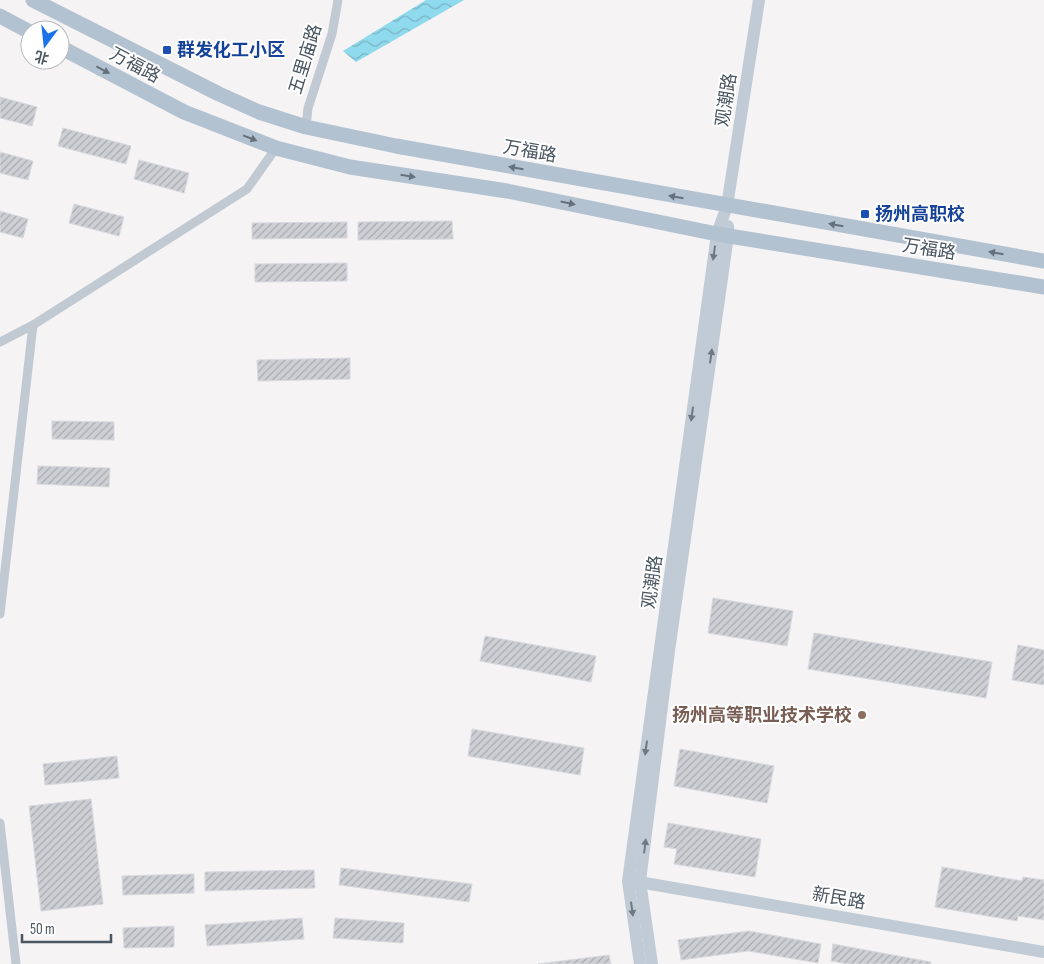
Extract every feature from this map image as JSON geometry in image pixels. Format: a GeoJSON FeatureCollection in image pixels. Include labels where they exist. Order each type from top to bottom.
{"type":"FeatureCollection","features":[{"type":"Feature","properties":{"kind":"main road","name":"万福路"},"geometry":{"type":"LineString","coordinates":[[34,0],[220,94],[259,112],[306,127],[396,146],[726,206],[1044,261]]}},
{"type":"Feature","properties":{"kind":"main road"},"geometry":{"type":"LineString","coordinates":[[0,16],[20,27]]}},
{"type":"Feature","properties":{"kind":"main road","name":"万福路"},"geometry":{"type":"LineString","coordinates":[[70,52],[184,112],[276,148],[350,167],[507,191],[723,235],[1044,286]]}},
{"type":"Feature","properties":{"kind":"street","name":"五里庙路"},"geometry":{"type":"LineString","coordinates":[[306,127],[308,108],[332,34],[338,0]]}},
{"type":"Feature","properties":{"kind":"street","name":"观潮路"},"geometry":{"type":"LineString","coordinates":[[640,964],[634,881],[726,206],[759,0]]}},
{"type":"Feature","properties":{"kind":"street"},"geometry":{"type":"LineString","coordinates":[[0,342],[33,325],[247,189],[276,148]]}},
{"type":"Feature","properties":{"kind":"street"},"geometry":{"type":"LineString","coordinates":[[0,614],[33,325]]}},
{"type":"Feature","properties":{"kind":"street"},"geometry":{"type":"LineString","coordinates":[[0,823],[16,964]]}},
{"type":"Feature","properties":{"kind":"street","name":"观潮路"},"geometry":{"type":"LineString","coordinates":[[634,881],[652,964]]}},
{"type":"Feature","properties":{"kind":"street","name":"新民路"},"geometry":{"type":"LineString","coordinates":[[634,881],[1044,952]]}},
{"type":"Feature","properties":{"kind":"water"},"geometry":{"type":"Polygon","coordinates":[[[426,0],[464,0],[356,62],[343,51],[426,0]]]}},
{"type":"Feature","properties":{"kind":"building"},"geometry":{"type":"Polygon","coordinates":[[[0,97],[37,107],[32,126],[0,118],[0,97]]]}},
{"type":"Feature","properties":{"kind":"building"},"geometry":{"type":"Polygon","coordinates":[[[63,128],[131,146],[126,164],[58,146],[63,128]]]}},
{"type":"Feature","properties":{"kind":"building"},"geometry":{"type":"Polygon","coordinates":[[[0,152],[33,161],[28,180],[0,173],[0,152]]]}},
{"type":"Feature","properties":{"kind":"building"},"geometry":{"type":"Polygon","coordinates":[[[139,160],[189,173],[184,193],[134,179],[139,160]]]}},
{"type":"Feature","properties":{"kind":"building"},"geometry":{"type":"Polygon","coordinates":[[[74,204],[124,217],[119,236],[69,223],[74,204]]]}},
{"type":"Feature","properties":{"kind":"building"},"geometry":{"type":"Polygon","coordinates":[[[0,211],[28,219],[23,238],[0,232],[0,211]]]}},
{"type":"Feature","properties":{"kind":"building"},"geometry":{"type":"Polygon","coordinates":[[[452,221],[453,239],[358,240],[358,222],[452,221]]]}},
{"type":"Feature","properties":{"kind":"building"},"geometry":{"type":"Polygon","coordinates":[[[347,222],[347,238],[252,239],[252,223],[347,222]]]}},
{"type":"Feature","properties":{"kind":"building"},"geometry":{"type":"Polygon","coordinates":[[[347,263],[347,281],[255,282],[255,264],[347,263]]]}},
{"type":"Feature","properties":{"kind":"building"},"geometry":{"type":"Polygon","coordinates":[[[350,358],[350,379],[258,381],[257,360],[350,358]]]}},
{"type":"Feature","properties":{"kind":"building"},"geometry":{"type":"Polygon","coordinates":[[[52,421],[114,422],[114,440],[52,439],[52,421]]]}},
{"type":"Feature","properties":{"kind":"building"},"geometry":{"type":"Polygon","coordinates":[[[38,466],[110,468],[109,487],[37,484],[38,466]]]}},
{"type":"Feature","properties":{"kind":"building"},"geometry":{"type":"Polygon","coordinates":[[[713,598],[793,611],[787,646],[708,633],[713,598]]]}},
{"type":"Feature","properties":{"kind":"building"},"geometry":{"type":"Polygon","coordinates":[[[814,633],[992,662],[986,698],[808,669],[814,633]]]}},
{"type":"Feature","properties":{"kind":"building"},"geometry":{"type":"Polygon","coordinates":[[[485,636],[596,656],[591,682],[480,661],[485,636]]]}},
{"type":"Feature","properties":{"kind":"building"},"geometry":{"type":"Polygon","coordinates":[[[1018,645],[1044,650],[1044,685],[1012,680],[1018,645]]]}},
{"type":"Feature","properties":{"kind":"building"},"geometry":{"type":"Polygon","coordinates":[[[472,729],[584,748],[580,775],[468,756],[472,729]]]}},
{"type":"Feature","properties":{"kind":"building"},"geometry":{"type":"Polygon","coordinates":[[[680,749],[774,766],[767,803],[674,786],[680,749]]]}},
{"type":"Feature","properties":{"kind":"building"},"geometry":{"type":"Polygon","coordinates":[[[117,756],[119,778],[45,785],[43,764],[117,756]]]}},
{"type":"Feature","properties":{"kind":"building"},"geometry":{"type":"Polygon","coordinates":[[[91,799],[103,904],[41,911],[29,806],[91,799]]]}},
{"type":"Feature","properties":{"kind":"building"},"geometry":{"type":"Polygon","coordinates":[[[668,823],[761,839],[755,877],[674,864],[677,849],[664,847],[668,823]]]}},
{"type":"Feature","properties":{"kind":"building"},"geometry":{"type":"Polygon","coordinates":[[[942,867],[1022,881],[1023,877],[1044,880],[1044,920],[1018,916],[1017,921],[935,907],[942,867]]]}},
{"type":"Feature","properties":{"kind":"building"},"geometry":{"type":"Polygon","coordinates":[[[341,868],[472,884],[469,902],[339,885],[341,868]]]}},
{"type":"Feature","properties":{"kind":"building"},"geometry":{"type":"Polygon","coordinates":[[[314,870],[315,888],[205,891],[205,872],[314,870]]]}},
{"type":"Feature","properties":{"kind":"building"},"geometry":{"type":"Polygon","coordinates":[[[194,874],[194,893],[123,895],[122,876],[194,874]]]}},
{"type":"Feature","properties":{"kind":"building"},"geometry":{"type":"Polygon","coordinates":[[[302,918],[304,939],[207,946],[205,925],[302,918]]]}},
{"type":"Feature","properties":{"kind":"building"},"geometry":{"type":"Polygon","coordinates":[[[335,918],[404,923],[403,943],[333,938],[335,918]]]}},
{"type":"Feature","properties":{"kind":"building"},"geometry":{"type":"Polygon","coordinates":[[[174,926],[174,947],[124,948],[123,928],[174,926]]]}},
{"type":"Feature","properties":{"kind":"building"},"geometry":{"type":"Polygon","coordinates":[[[749,931],[821,944],[818,963],[748,951],[681,960],[678,940],[749,931]]]}},
{"type":"Feature","properties":{"kind":"building"},"geometry":{"type":"Polygon","coordinates":[[[833,944],[931,962],[931,964],[848,964],[831,961],[833,944]]]}},
{"type":"Feature","properties":{"kind":"building"},"geometry":{"type":"Polygon","coordinates":[[[609,955],[611,964],[538,964],[609,955]]]}},
{"type":"Feature","properties":{"kind":"place","name":"群发化工小区"},"geometry":{"type":"Point","coordinates":[167,50]}},
{"type":"Feature","properties":{"kind":"place","name":"扬州高职校"},"geometry":{"type":"Point","coordinates":[865,214]}},
{"type":"Feature","properties":{"kind":"place","name":"扬州高等职业技术学校"},"geometry":{"type":"Point","coordinates":[862,715]}}]}
